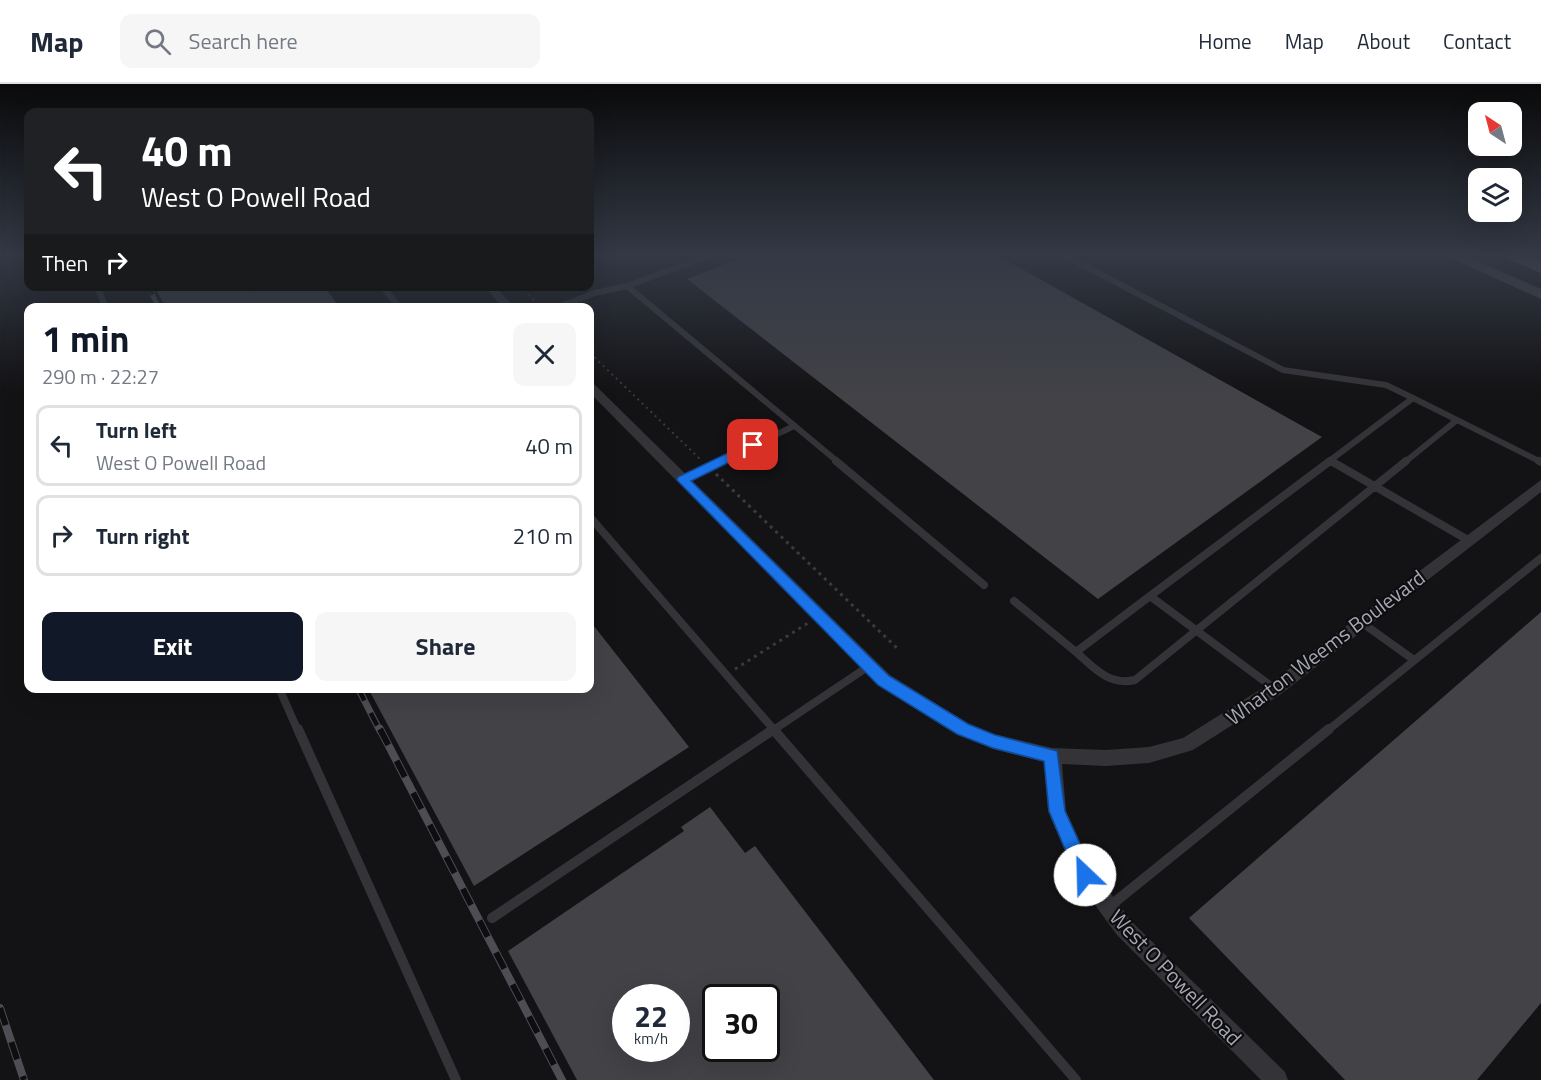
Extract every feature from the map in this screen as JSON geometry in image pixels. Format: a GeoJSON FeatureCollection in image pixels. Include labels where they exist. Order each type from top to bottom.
{"type":"FeatureCollection","features":[{"type":"Feature","properties":{"kind":"street"},"geometry":{"type":"LineString","coordinates":[[594,391],[884,680],[963,729],[993,741],[1052,756]]}},
{"type":"Feature","properties":{"kind":"street","name":"Wharton Weems Boulevard"},"geometry":{"type":"LineString","coordinates":[[1052,756],[1106,758],[1149,755],[1187,745],[1275,689],[1541,485]]}},
{"type":"Feature","properties":{"kind":"street","name":"West O Powell Road"},"geometry":{"type":"LineString","coordinates":[[1052,756],[1057,811],[1085,875],[1124,928],[1277,1080]]}},
{"type":"Feature","properties":{"kind":"lane"},"geometry":{"type":"LineString","coordinates":[[645,301],[984,585]]}},
{"type":"Feature","properties":{"kind":"lane"},"geometry":{"type":"LineString","coordinates":[[1153,301],[1283,370],[1386,385],[1541,462]]}},
{"type":"Feature","properties":{"kind":"lane"},"geometry":{"type":"LineString","coordinates":[[1076,652],[1413,398]]}},
{"type":"Feature","properties":{"kind":"lane"},"geometry":{"type":"LineString","coordinates":[[1014,601],[1104,676],[1119,683],[1135,680],[1457,420]]}},
{"type":"Feature","properties":{"kind":"lane"},"geometry":{"type":"LineString","coordinates":[[683,480],[794,426]]}},
{"type":"Feature","properties":{"kind":"lane"},"geometry":{"type":"LineString","coordinates":[[1331,461],[1468,540]]}},
{"type":"Feature","properties":{"kind":"lane"},"geometry":{"type":"LineString","coordinates":[[594,522],[1076,1080]]}},
{"type":"Feature","properties":{"kind":"lane"},"geometry":{"type":"LineString","coordinates":[[1109,907],[1541,558]]}},
{"type":"Feature","properties":{"kind":"lane"},"geometry":{"type":"LineString","coordinates":[[1150,596],[1275,689]]}},
{"type":"Feature","properties":{"kind":"lane"},"geometry":{"type":"LineString","coordinates":[[1361,622],[1414,660]]}},
{"type":"Feature","properties":{"kind":"lane"},"geometry":{"type":"LineString","coordinates":[[492,918],[869,666]]}},
{"type":"Feature","properties":{"kind":"lane"},"geometry":{"type":"LineString","coordinates":[[281,693],[456,1080]]}},
{"type":"Feature","properties":{"kind":"path"},"geometry":{"type":"LineString","coordinates":[[594,357],[899,650]]}},
{"type":"Feature","properties":{"kind":"path"},"geometry":{"type":"LineString","coordinates":[[726,675],[819,616]]}},
{"type":"Feature","properties":{"kind":"building"},"geometry":{"type":"Polygon","coordinates":[[[162,301],[336,303],[163,303],[162,301]]]}},
{"type":"Feature","properties":{"kind":"building"},"geometry":{"type":"Polygon","coordinates":[[[716,301],[1080,301],[1322,437],[1098,599],[716,301]]]}},
{"type":"Feature","properties":{"kind":"building"},"geometry":{"type":"Polygon","coordinates":[[[1541,612],[1541,1003],[1477,1080],[1345,1080],[1189,918],[1541,612]]]}},
{"type":"Feature","properties":{"kind":"building"},"geometry":{"type":"Polygon","coordinates":[[[594,626],[689,747],[474,886],[371,693],[594,693],[594,626]]]}},
{"type":"Feature","properties":{"kind":"building"},"geometry":{"type":"Polygon","coordinates":[[[710,807],[745,853],[755,846],[934,1080],[577,1080],[508,951],[684,831],[681,827],[710,807]]]}},
{"type":"Feature","properties":{"kind":"railway"},"geometry":{"type":"LineString","coordinates":[[361,693],[380,731]]}},
{"type":"Feature","properties":{"kind":"railway"},"geometry":{"type":"LineString","coordinates":[[380,729],[562,1080]]}},
{"type":"Feature","properties":{"kind":"railway"},"geometry":{"type":"LineString","coordinates":[[0,1008],[24,1080]]}},
{"type":"Feature","properties":{"kind":"route"},"geometry":{"type":"LineString","coordinates":[[753,445],[683,480],[884,680],[963,729],[993,741],[1052,756],[1057,811],[1085,875]]}}]}
